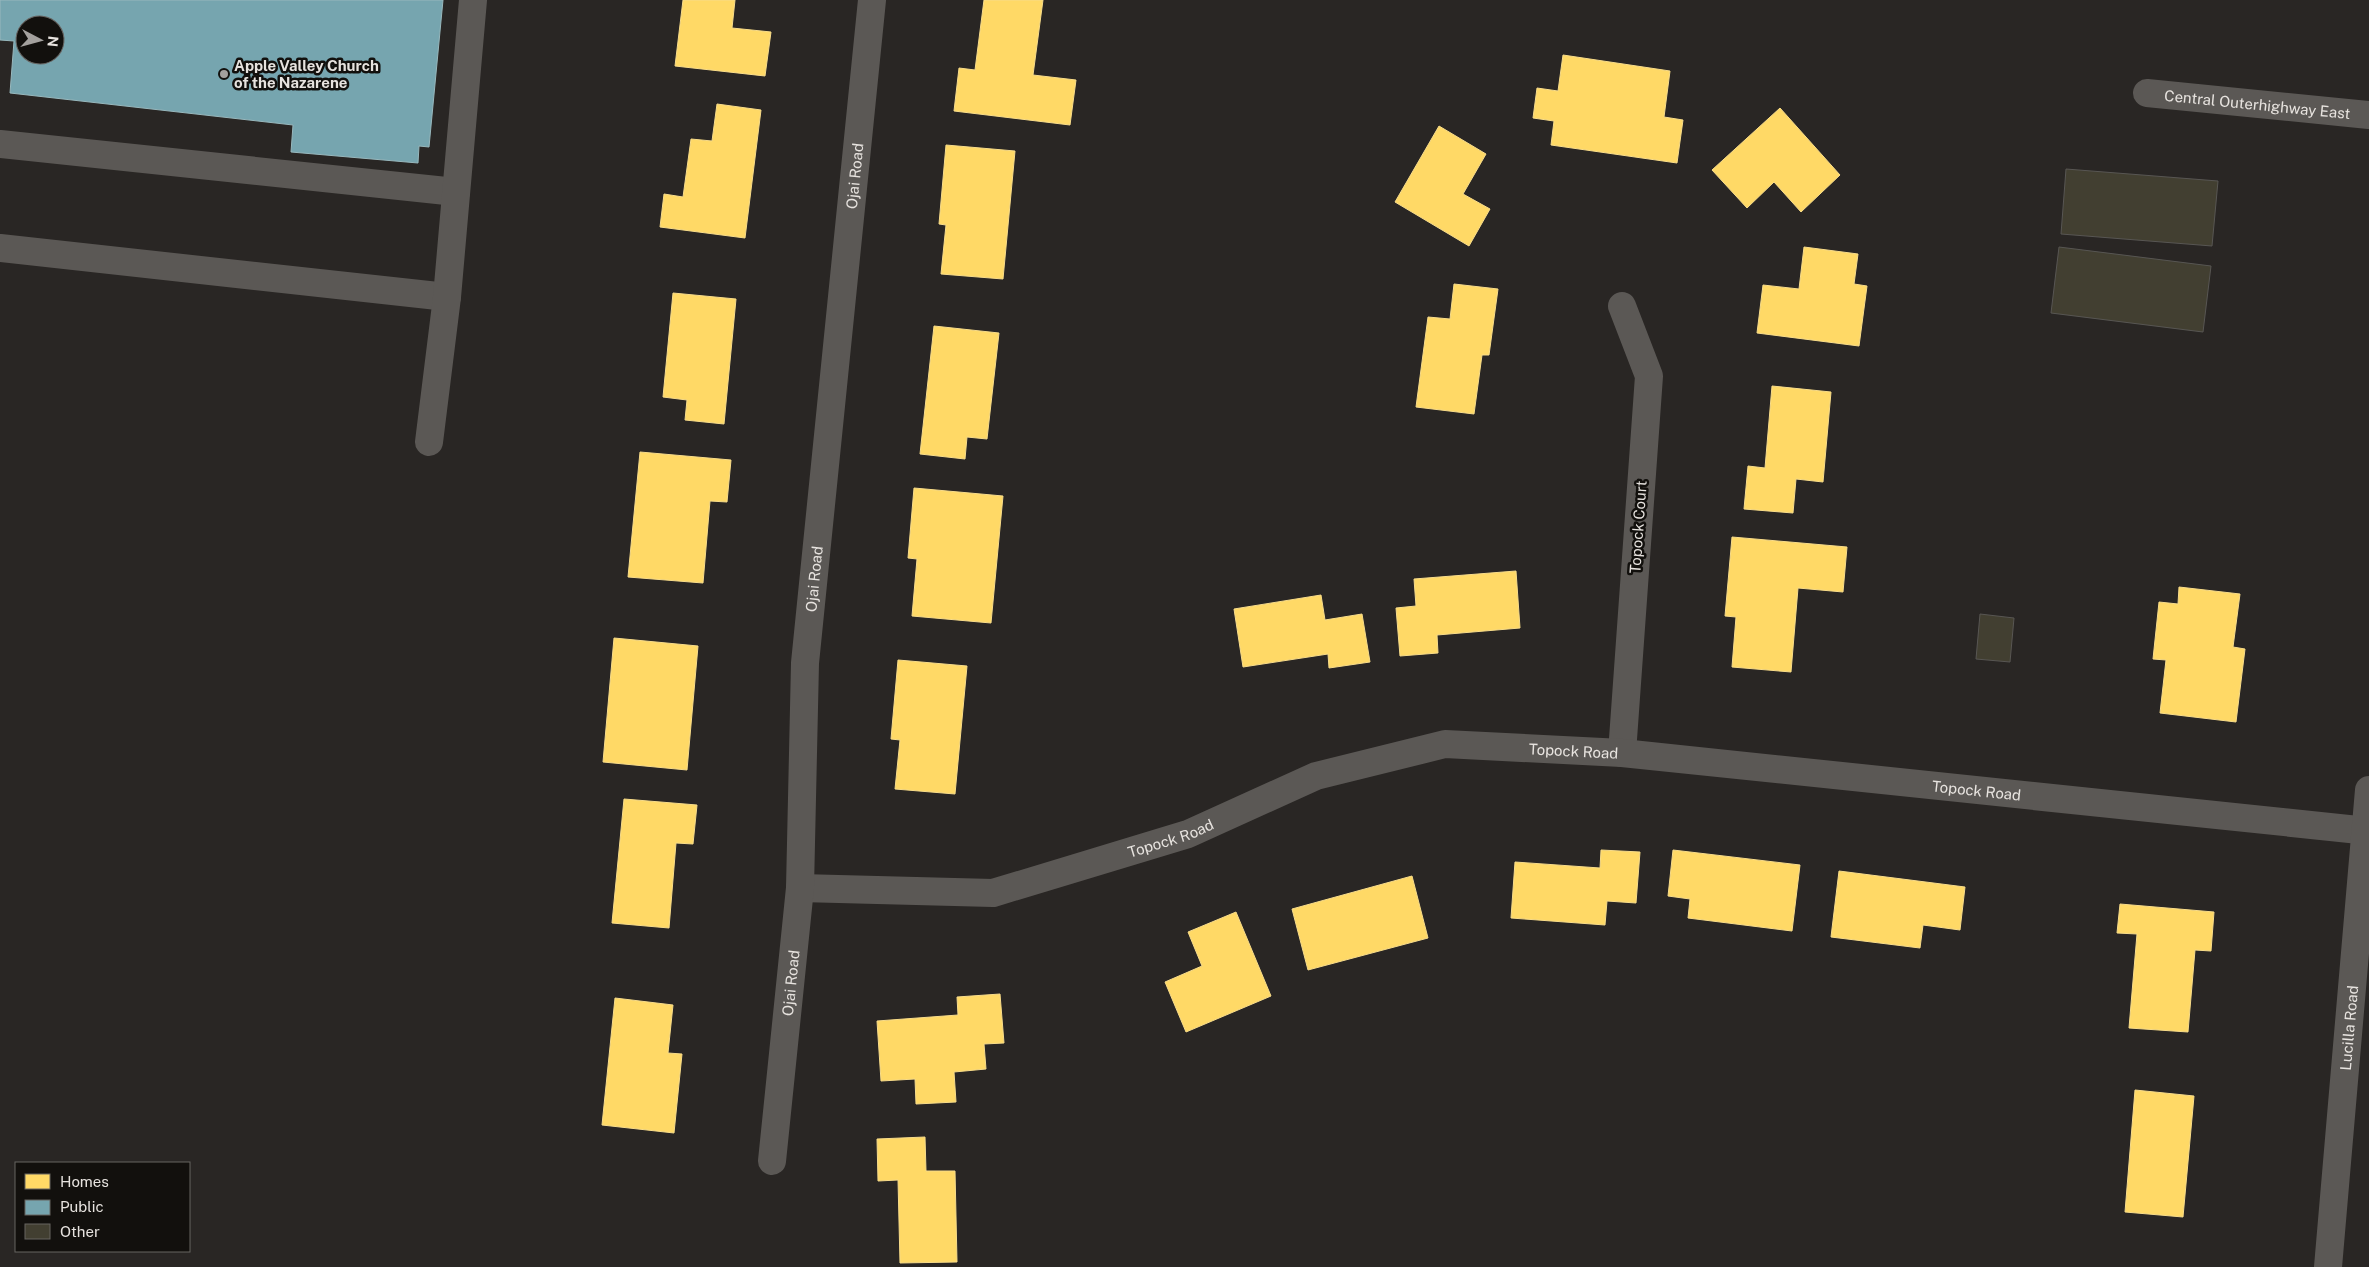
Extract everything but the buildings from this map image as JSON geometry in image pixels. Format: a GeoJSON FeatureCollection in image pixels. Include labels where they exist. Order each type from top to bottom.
{"type":"FeatureCollection","features":[{"type":"Feature","properties":{"kind":"street"},"geometry":{"type":"LineString","coordinates":[[429,442],[447,297],[473,0]]}},
{"type":"Feature","properties":{"kind":"street","name":"Ojai Road"},"geometry":{"type":"LineString","coordinates":[[772,1160],[800,888],[805,663],[872,0]]}},
{"type":"Feature","properties":{"kind":"street","name":"Central Outerhighway East"},"geometry":{"type":"LineString","coordinates":[[2147,93],[2369,115]]}},
{"type":"Feature","properties":{"kind":"street"},"geometry":{"type":"LineString","coordinates":[[0,144],[456,192]]}},
{"type":"Feature","properties":{"kind":"street"},"geometry":{"type":"LineString","coordinates":[[0,248],[447,297]]}},
{"type":"Feature","properties":{"kind":"street","name":"Topock Court"},"geometry":{"type":"LineString","coordinates":[[1622,306],[1649,376],[1622,753]]}},
{"type":"Feature","properties":{"kind":"street","name":"Topock Road"},"geometry":{"type":"LineString","coordinates":[[800,888],[993,892],[1188,834],[1316,776],[1445,744],[1622,753],[2367,831]]}},
{"type":"Feature","properties":{"kind":"street","name":"Lucilla Road"},"geometry":{"type":"LineString","coordinates":[[2328,1267],[2367,831],[2369,790]]}},
{"type":"Feature","properties":{"kind":"place","name":"Apple Valley Church of the Nazarene"},"geometry":{"type":"Point","coordinates":[224,74]}}]}
